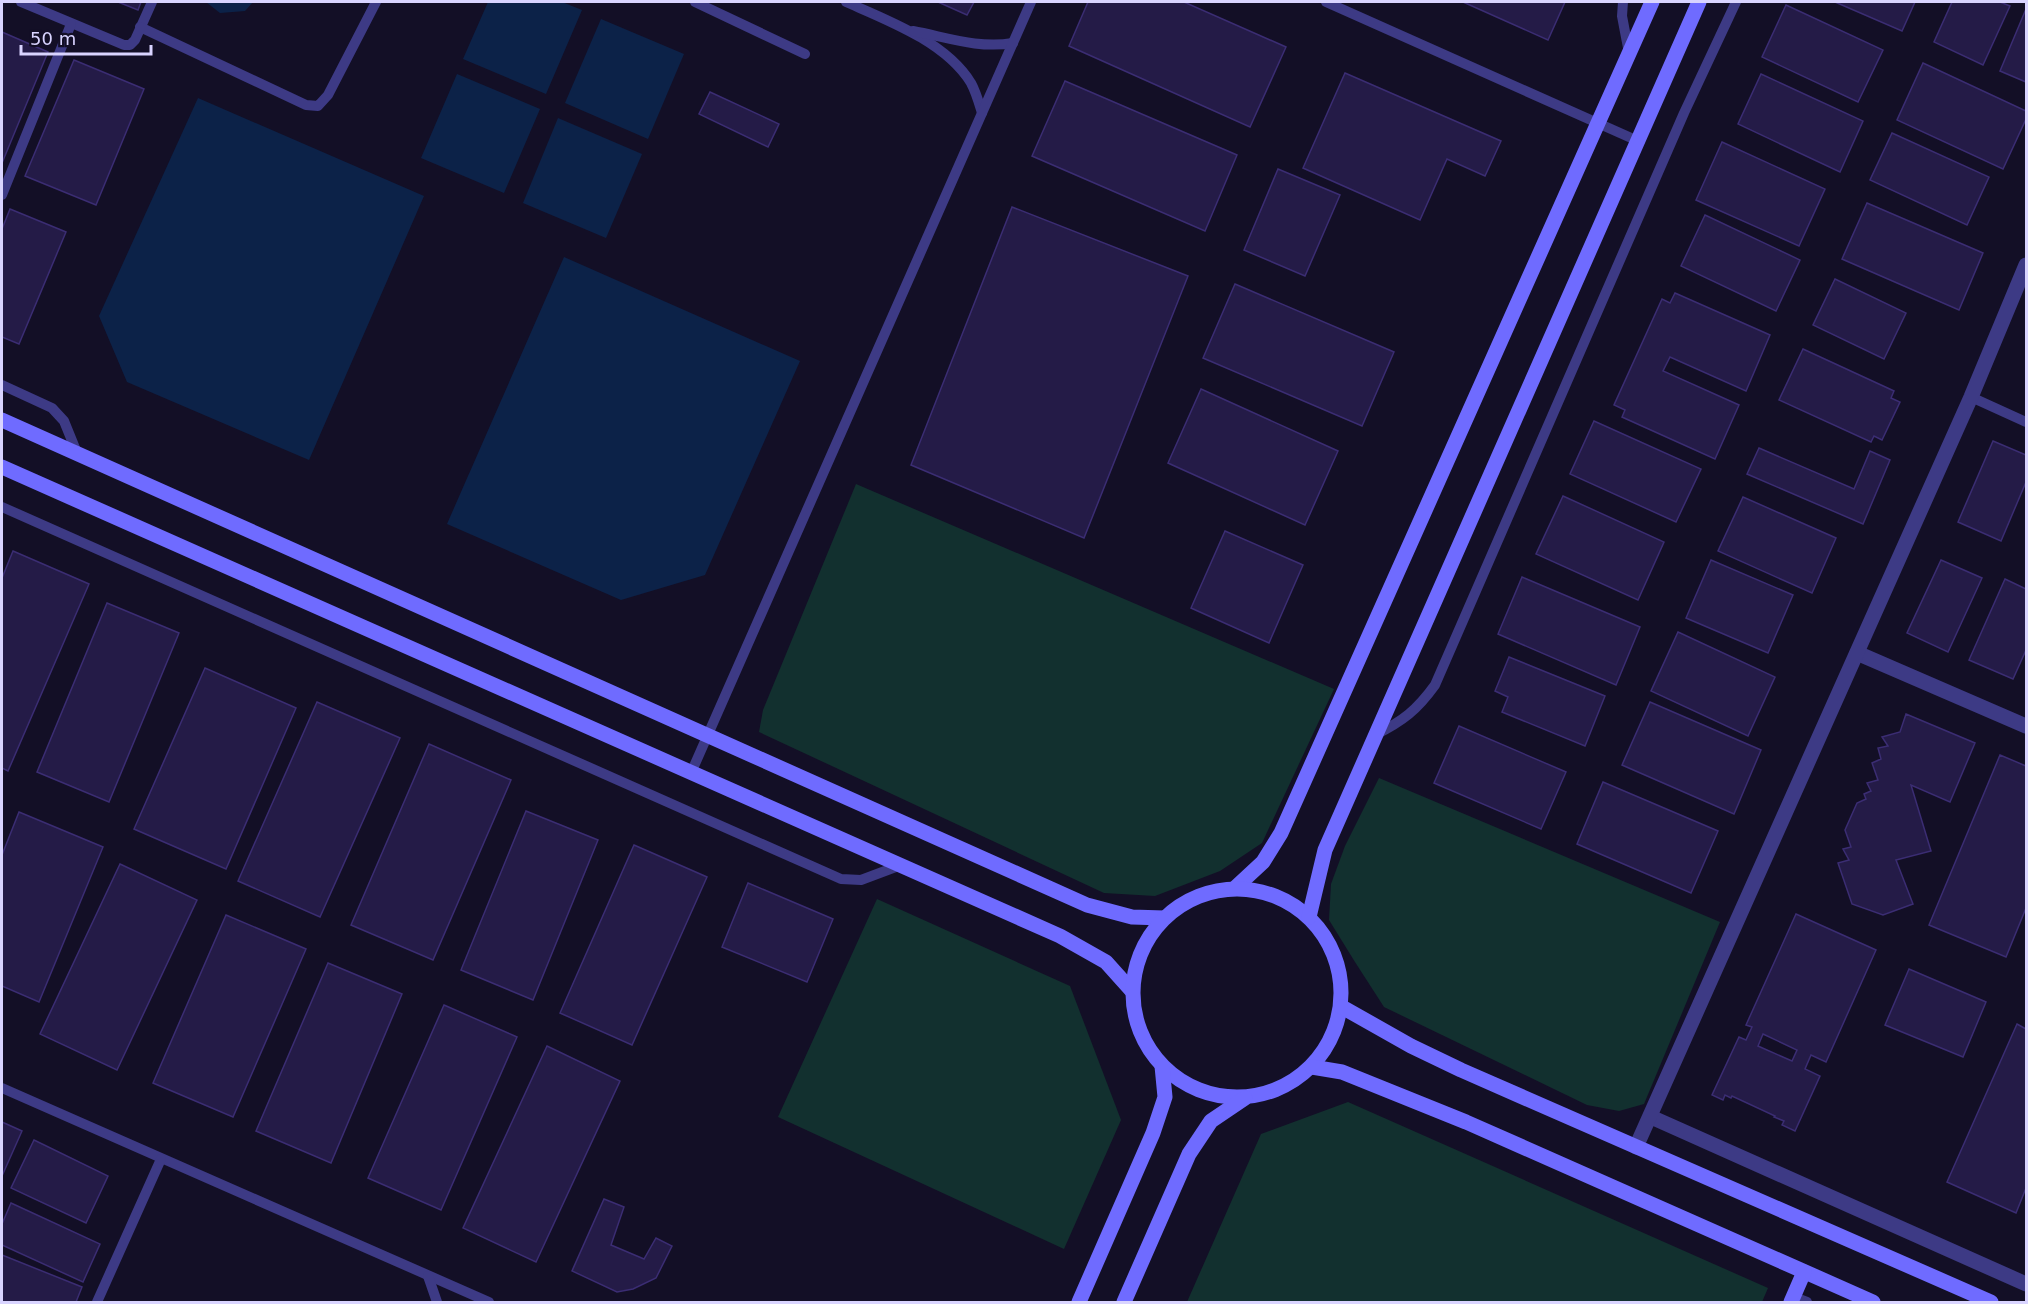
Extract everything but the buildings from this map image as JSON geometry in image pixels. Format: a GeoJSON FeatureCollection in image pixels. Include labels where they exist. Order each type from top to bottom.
{"type":"FeatureCollection","features":[{"type":"Feature","properties":{"kind":"main road"},"geometry":{"type":"LineString","coordinates":[[1235,888],[1263,862],[1281,833],[1652,2]]}},
{"type":"Feature","properties":{"kind":"main road"},"geometry":{"type":"LineString","coordinates":[[1309,917],[1324,850],[1700,2]]}},
{"type":"Feature","properties":{"kind":"main road"},"geometry":{"type":"LineString","coordinates":[[2,420],[1087,905],[1132,916],[1164,918]]}},
{"type":"Feature","properties":{"kind":"main road"},"geometry":{"type":"LineString","coordinates":[[2,467],[1060,936],[1106,962],[1132,991]]}},
{"type":"Feature","properties":{"kind":"main road"},"geometry":{"type":"LineString","coordinates":[[1124,1302],[1189,1154],[1212,1121],[1245,1098],[1281,1089],[1312,1067],[1332,1039],[1341,1006],[1336,958],[1309,917],[1275,896],[1235,888],[1197,896],[1164,918],[1141,951],[1132,991],[1135,1018],[1145,1044],[1162,1066],[1200,1091],[1245,1098]]}},
{"type":"Feature","properties":{"kind":"main road"},"geometry":{"type":"LineString","coordinates":[[1341,1006],[1412,1046],[1461,1070],[1991,1302]]}},
{"type":"Feature","properties":{"kind":"main road"},"geometry":{"type":"LineString","coordinates":[[1079,1302],[1153,1133],[1165,1096],[1162,1066]]}},
{"type":"Feature","properties":{"kind":"main road"},"geometry":{"type":"LineString","coordinates":[[1312,1067],[1342,1072],[1466,1122],[1873,1302]]}},
{"type":"Feature","properties":{"kind":"main road"},"geometry":{"type":"LineString","coordinates":[[1797,1301],[1804,1272]]}},
{"type":"Feature","properties":{"kind":"street"},"geometry":{"type":"LineString","coordinates":[[1636,1147],[1971,397],[2026,265]]}},
{"type":"Feature","properties":{"kind":"street"},"geometry":{"type":"LineString","coordinates":[[1857,652],[2026,726]]}},
{"type":"Feature","properties":{"kind":"street"},"geometry":{"type":"LineString","coordinates":[[1651,1117],[2026,1284]]}},
{"type":"Feature","properties":{"kind":"lane"},"geometry":{"type":"LineString","coordinates":[[21,2],[124,45],[130,45],[135,40],[152,2]]}},
{"type":"Feature","properties":{"kind":"lane"},"geometry":{"type":"LineString","coordinates":[[140,27],[306,105],[318,106],[328,95],[376,2]]}},
{"type":"Feature","properties":{"kind":"lane"},"geometry":{"type":"LineString","coordinates":[[694,2],[805,54]]}},
{"type":"Feature","properties":{"kind":"lane"},"geometry":{"type":"LineString","coordinates":[[846,2],[906,29],[958,65],[974,89],[981,113]]}},
{"type":"Feature","properties":{"kind":"lane"},"geometry":{"type":"LineString","coordinates":[[691,772],[1031,2]]}},
{"type":"Feature","properties":{"kind":"lane"},"geometry":{"type":"LineString","coordinates":[[1326,2],[1638,141]]}},
{"type":"Feature","properties":{"kind":"lane"},"geometry":{"type":"LineString","coordinates":[[1623,2],[1622,16],[1629,54]]}},
{"type":"Feature","properties":{"kind":"lane"},"geometry":{"type":"LineString","coordinates":[[1375,735],[1410,715],[1435,685],[1684,113],[1736,2]]}},
{"type":"Feature","properties":{"kind":"lane"},"geometry":{"type":"LineString","coordinates":[[2,195],[71,24]]}},
{"type":"Feature","properties":{"kind":"lane"},"geometry":{"type":"LineString","coordinates":[[906,29],[994,46],[1013,43]]}},
{"type":"Feature","properties":{"kind":"lane"},"geometry":{"type":"LineString","coordinates":[[2,385],[52,408],[64,421],[77,453]]}},
{"type":"Feature","properties":{"kind":"lane"},"geometry":{"type":"LineString","coordinates":[[1971,397],[2026,422]]}},
{"type":"Feature","properties":{"kind":"lane"},"geometry":{"type":"LineString","coordinates":[[2,507],[841,879],[861,880],[901,866]]}},
{"type":"Feature","properties":{"kind":"lane"},"geometry":{"type":"LineString","coordinates":[[2,1088],[489,1302]]}},
{"type":"Feature","properties":{"kind":"lane"},"geometry":{"type":"LineString","coordinates":[[97,1302],[161,1159]]}},
{"type":"Feature","properties":{"kind":"lane"},"geometry":{"type":"LineString","coordinates":[[428,1276],[437,1302]]}},
{"type":"Feature","properties":{"kind":"green space"},"geometry":{"type":"Polygon","coordinates":[[[856,484],[1334,689],[1262,843],[1220,871],[1155,896],[1104,893],[759,732],[763,710],[856,484]]]}},
{"type":"Feature","properties":{"kind":"green space"},"geometry":{"type":"Polygon","coordinates":[[[1379,778],[1720,922],[1644,1104],[1619,1111],[1587,1105],[1384,1007],[1329,920],[1331,884],[1345,846],[1379,778]]]}},
{"type":"Feature","properties":{"kind":"green space"},"geometry":{"type":"Polygon","coordinates":[[[877,899],[1070,986],[1121,1120],[1064,1249],[778,1117],[877,899]]]}},
{"type":"Feature","properties":{"kind":"green space"},"geometry":{"type":"Polygon","coordinates":[[[1348,1102],[1768,1288],[1762,1302],[1187,1302],[1261,1134],[1348,1102]]]}},
{"type":"Feature","properties":{"kind":"water"},"geometry":{"type":"Polygon","coordinates":[[[206,2],[253,2],[245,11],[220,13],[206,2]]]}},
{"type":"Feature","properties":{"kind":"water"},"geometry":{"type":"Polygon","coordinates":[[[488,2],[562,2],[582,10],[546,94],[463,59],[488,2]]]}},
{"type":"Feature","properties":{"kind":"water"},"geometry":{"type":"Polygon","coordinates":[[[601,19],[684,54],[648,139],[565,103],[601,19]]]}},
{"type":"Feature","properties":{"kind":"water"},"geometry":{"type":"Polygon","coordinates":[[[457,74],[540,109],[504,193],[421,158],[457,74]]]}},
{"type":"Feature","properties":{"kind":"water"},"geometry":{"type":"Polygon","coordinates":[[[198,98],[424,196],[309,460],[127,382],[99,316],[198,98]]]}},
{"type":"Feature","properties":{"kind":"water"},"geometry":{"type":"Polygon","coordinates":[[[558,118],[642,154],[606,238],[523,203],[558,118]]]}},
{"type":"Feature","properties":{"kind":"water"},"geometry":{"type":"Polygon","coordinates":[[[564,257],[800,361],[705,575],[621,600],[447,524],[564,257]]]}}]}
